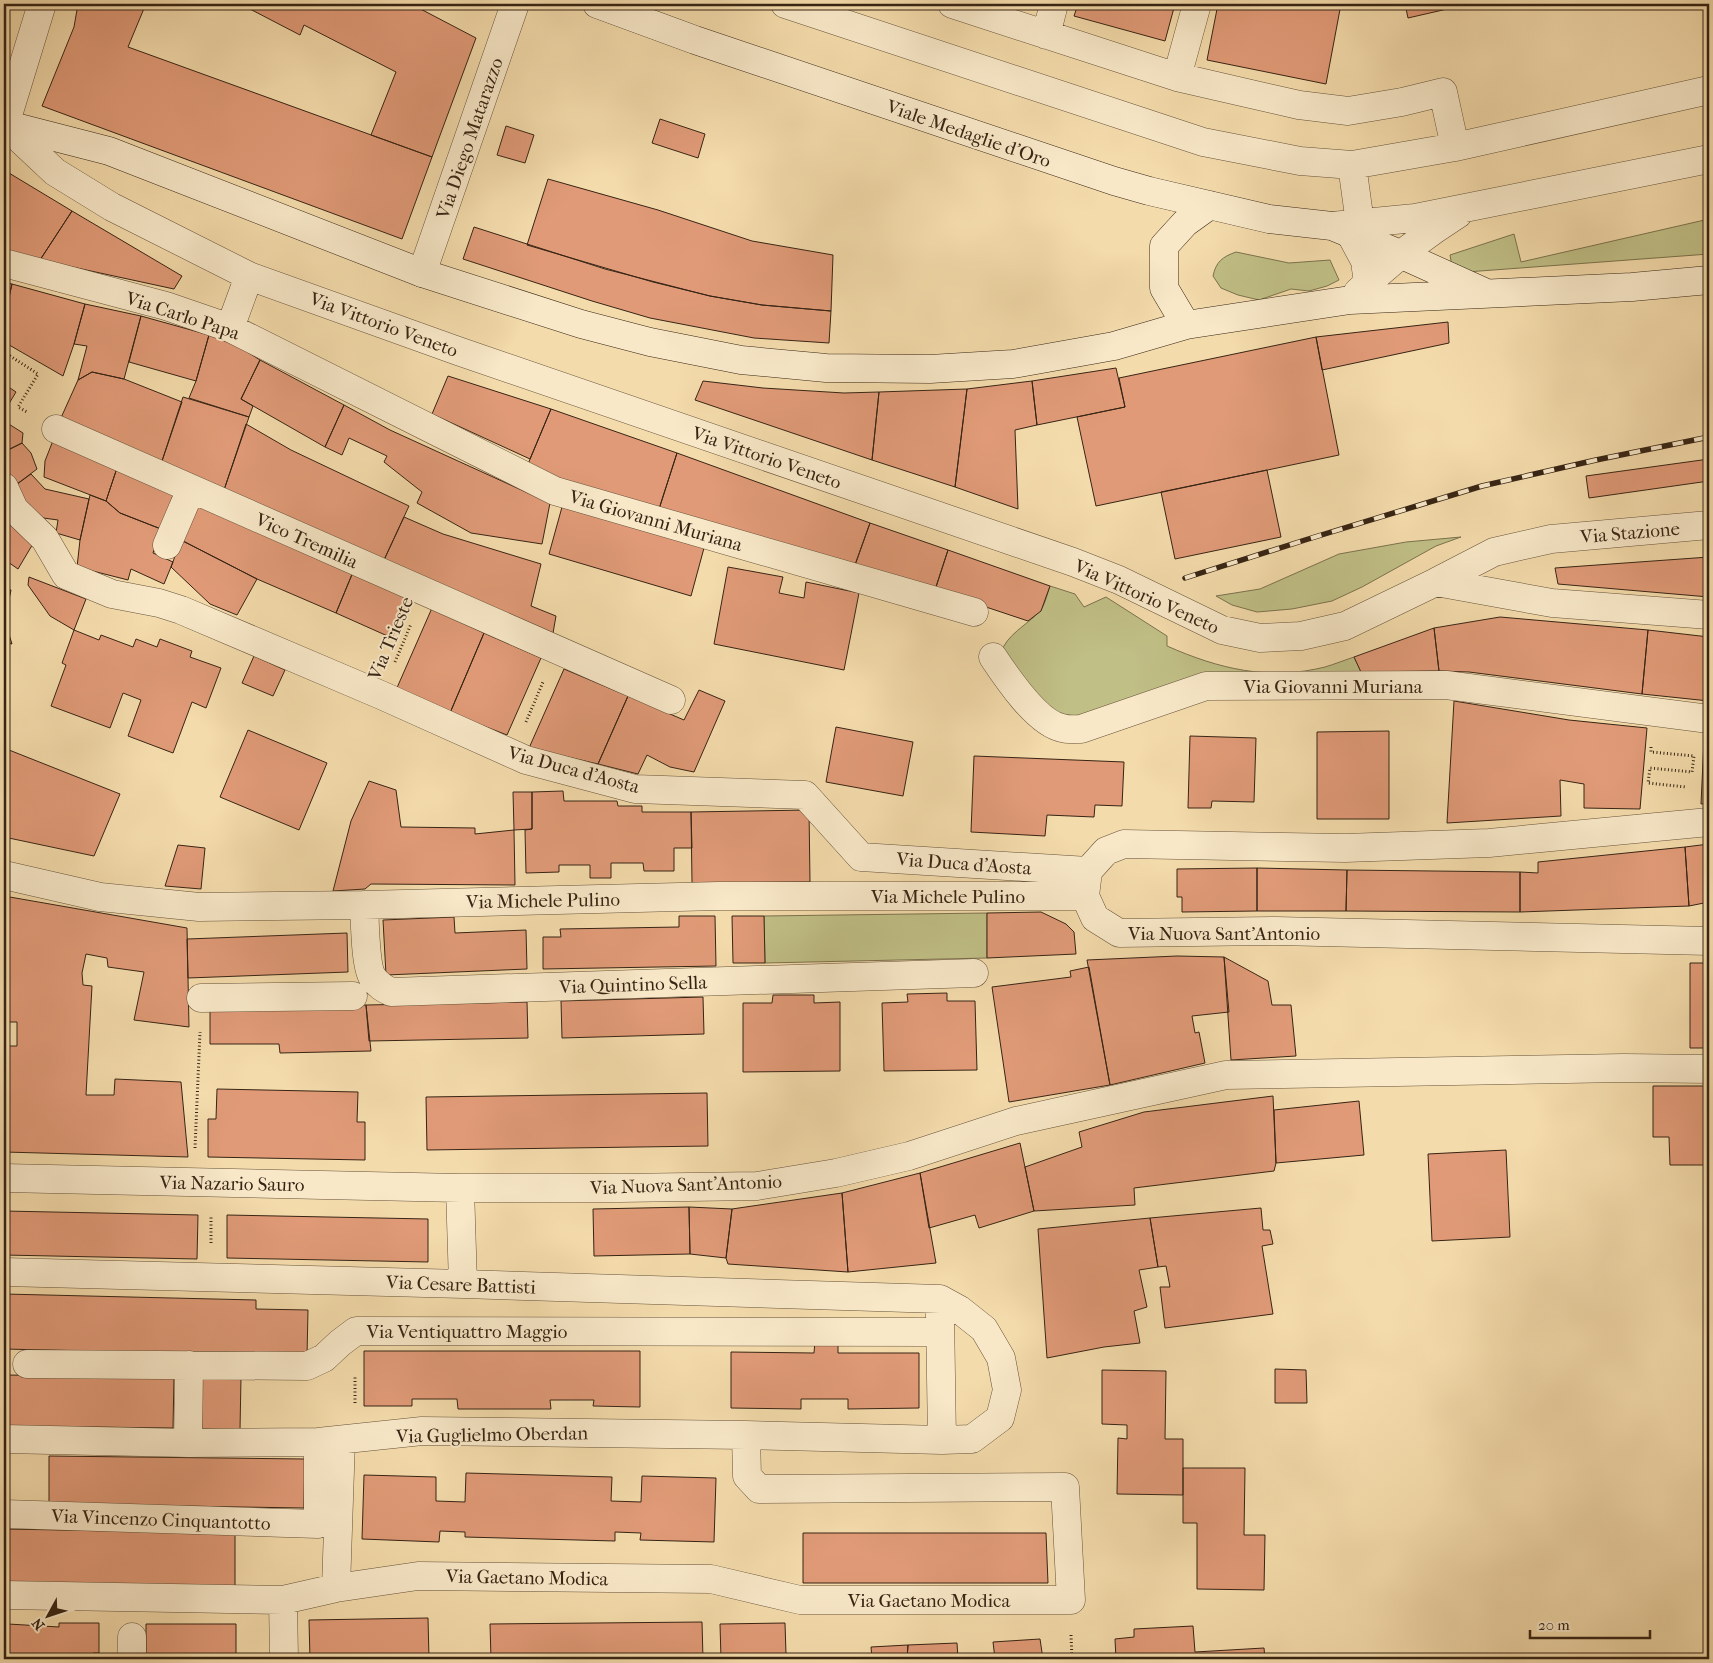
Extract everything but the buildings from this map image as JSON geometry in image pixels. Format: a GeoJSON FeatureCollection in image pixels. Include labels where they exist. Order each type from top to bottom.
{"type":"FeatureCollection","features":[{"type":"Feature","properties":{"kind":"street"},"geometry":{"type":"LineString","coordinates":[[42,4],[4,125],[109,151],[422,273],[581,324],[650,342],[741,360],[826,368],[930,369],[1013,364],[1114,346],[1186,325],[1359,292],[1487,293],[1632,287],[1709,280]]}},
{"type":"Feature","properties":{"kind":"street","name":"Via Diego Matarazzo"},"geometry":{"type":"LineString","coordinates":[[422,273],[515,4]]}},
{"type":"Feature","properties":{"kind":"street","name":"Viale Medaglie d'Oro"},"geometry":{"type":"LineString","coordinates":[[597,4],[695,40],[1114,181],[1269,219],[1347,228]]}},
{"type":"Feature","properties":{"kind":"street"},"geometry":{"type":"LineString","coordinates":[[785,4],[1203,142],[1300,161],[1352,165],[1455,146],[1709,90]]}},
{"type":"Feature","properties":{"kind":"street"},"geometry":{"type":"LineString","coordinates":[[952,4],[1177,77],[1299,105],[1348,111],[1402,102],[1443,92],[1455,146]]}},
{"type":"Feature","properties":{"kind":"street"},"geometry":{"type":"LineString","coordinates":[[1046,35],[1054,4]]}},
{"type":"Feature","properties":{"kind":"street"},"geometry":{"type":"LineString","coordinates":[[1177,77],[1196,4]]}},
{"type":"Feature","properties":{"kind":"street","name":"Via Vittorio Veneto"},"geometry":{"type":"LineString","coordinates":[[4,125],[55,172],[112,207],[250,276],[458,351],[1073,562],[1119,580],[1222,630],[1260,638],[1300,636],[1345,626],[1494,552],[1551,538]]}},
{"type":"Feature","properties":{"kind":"street"},"geometry":{"type":"LineString","coordinates":[[1347,228],[1415,218],[1709,159]]}},
{"type":"Feature","properties":{"kind":"street"},"geometry":{"type":"LineString","coordinates":[[1352,165],[1347,228],[1365,261],[1359,292]]}},
{"type":"Feature","properties":{"kind":"street"},"geometry":{"type":"LineString","coordinates":[[1186,325],[1164,288],[1164,246],[1184,223],[1210,205]]}},
{"type":"Feature","properties":{"kind":"street"},"geometry":{"type":"LineString","coordinates":[[1359,292],[1400,254],[1472,206]]}},
{"type":"Feature","properties":{"kind":"street"},"geometry":{"type":"LineString","coordinates":[[1347,228],[1487,293]]}},
{"type":"Feature","properties":{"kind":"street","name":"Via Carlo Papa"},"geometry":{"type":"LineString","coordinates":[[4,263],[166,306],[230,328],[354,390]]}},
{"type":"Feature","properties":{"kind":"street"},"geometry":{"type":"LineString","coordinates":[[230,328],[250,276]]}},
{"type":"Feature","properties":{"kind":"street","name":"Via Giovanni Muriana"},"geometry":{"type":"LineString","coordinates":[[354,390],[555,491],[974,612]]}},
{"type":"Feature","properties":{"kind":"street","name":"Vico Tremilia"},"geometry":{"type":"LineString","coordinates":[[56,429],[671,700]]}},
{"type":"Feature","properties":{"kind":"street","name":"Via Duca d'Aosta"},"geometry":{"type":"LineString","coordinates":[[4,487],[14,509],[45,540],[66,575],[112,594],[159,603],[181,610],[381,695],[526,760],[635,789],[805,795],[861,857],[1087,884]]}},
{"type":"Feature","properties":{"kind":"street"},"geometry":{"type":"LineString","coordinates":[[168,545],[191,489]]}},
{"type":"Feature","properties":{"kind":"street","name":"Via Stazione"},"geometry":{"type":"LineString","coordinates":[[1551,538],[1709,525]]}},
{"type":"Feature","properties":{"kind":"street"},"geometry":{"type":"LineString","coordinates":[[1436,582],[1552,602],[1709,616]]}},
{"type":"Feature","properties":{"kind":"street","name":"Via Giovanni Muriana"},"geometry":{"type":"LineString","coordinates":[[993,657],[1012,686],[1041,716],[1047,722],[1062,728],[1081,728],[1206,686],[1446,685],[1709,719]]}},
{"type":"Feature","properties":{"kind":"street"},"geometry":{"type":"LineString","coordinates":[[1087,884],[1106,851],[1124,844],[1345,848],[1479,843],[1709,822]]}},
{"type":"Feature","properties":{"kind":"street","name":"Via Michele Pulino"},"geometry":{"type":"LineString","coordinates":[[4,875],[100,897],[199,907],[719,896],[1087,884]]}},
{"type":"Feature","properties":{"kind":"street","name":"Via Nuova Sant'Antonio"},"geometry":{"type":"LineString","coordinates":[[1087,884],[1095,918],[1119,933],[1276,931],[1709,941]]}},
{"type":"Feature","properties":{"kind":"street","name":"Via Quintino Sella"},"geometry":{"type":"LineString","coordinates":[[364,904],[368,965],[371,976],[380,987],[391,992],[974,973]]}},
{"type":"Feature","properties":{"kind":"street"},"geometry":{"type":"LineString","coordinates":[[201,998],[353,996]]}},
{"type":"Feature","properties":{"kind":"street","name":"Via Nuova Sant'Antonio"},"geometry":{"type":"LineString","coordinates":[[460,1188],[757,1186],[846,1171],[909,1156],[1016,1122],[1226,1075],[1624,1068],[1709,1069]]}},
{"type":"Feature","properties":{"kind":"street","name":"Via Nazario Sauro"},"geometry":{"type":"LineString","coordinates":[[4,1178],[460,1188]]}},
{"type":"Feature","properties":{"kind":"street"},"geometry":{"type":"LineString","coordinates":[[460,1188],[463,1284]]}},
{"type":"Feature","properties":{"kind":"street","name":"Via Cesare Battisti"},"geometry":{"type":"LineString","coordinates":[[4,1272],[211,1276],[929,1298]]}},
{"type":"Feature","properties":{"kind":"street"},"geometry":{"type":"LineString","coordinates":[[929,1298],[931,1440]]}},
{"type":"Feature","properties":{"kind":"street","name":"Via Guglielmo Oberdan"},"geometry":{"type":"LineString","coordinates":[[4,1439],[188,1443],[337,1440],[422,1431],[746,1434],[931,1440],[972,1438],[1000,1418],[1007,1390],[1001,1358],[984,1329],[960,1310],[929,1298]]}},
{"type":"Feature","properties":{"kind":"street","name":"Via Ventiquattro Maggio"},"geometry":{"type":"LineString","coordinates":[[27,1364],[307,1366],[324,1358],[356,1331],[929,1331]]}},
{"type":"Feature","properties":{"kind":"street"},"geometry":{"type":"LineString","coordinates":[[188,1365],[188,1443]]}},
{"type":"Feature","properties":{"kind":"street","name":"Via Gaetano Modica"},"geometry":{"type":"LineString","coordinates":[[4,1595],[283,1600],[336,1588],[418,1576],[711,1579],[800,1600],[1071,1600],[1065,1487],[759,1489],[747,1476],[746,1434]]}},
{"type":"Feature","properties":{"kind":"street"},"geometry":{"type":"LineString","coordinates":[[336,1588],[337,1440]]}},
{"type":"Feature","properties":{"kind":"street","name":"Via Vincenzo Cinquantotto"},"geometry":{"type":"LineString","coordinates":[[4,1514],[318,1524],[337,1440]]}},
{"type":"Feature","properties":{"kind":"street"},"geometry":{"type":"LineString","coordinates":[[283,1600],[284,1659]]}},
{"type":"Feature","properties":{"kind":"path"},"geometry":{"type":"LineString","coordinates":[[4,352],[38,374],[18,407],[56,429]]}},
{"type":"Feature","properties":{"kind":"path","name":"Via Trieste"},"geometry":{"type":"LineString","coordinates":[[381,695],[425,592]]}},
{"type":"Feature","properties":{"kind":"path"},"geometry":{"type":"LineString","coordinates":[[512,754],[558,650]]}},
{"type":"Feature","properties":{"kind":"path"},"geometry":{"type":"LineString","coordinates":[[1651,745],[1651,752],[1694,756],[1692,772],[1650,768],[1648,783],[1691,787]]}},
{"type":"Feature","properties":{"kind":"path"},"geometry":{"type":"LineString","coordinates":[[201,998],[202,1183],[211,1276]]}},
{"type":"Feature","properties":{"kind":"path"},"geometry":{"type":"LineString","coordinates":[[337,1440],[356,1331]]}},
{"type":"Feature","properties":{"kind":"path"},"geometry":{"type":"LineString","coordinates":[[1071,1636],[1072,1659]]}},
{"type":"Feature","properties":{"kind":"shaded area"},"geometry":{"type":"Polygon","coordinates":[[[1709,219],[1709,254],[1453,273],[1450,255],[1514,234],[1521,262],[1709,219]]]}},
{"type":"Feature","properties":{"kind":"shaded area"},"geometry":{"type":"Polygon","coordinates":[[[1236,252],[1289,263],[1330,260],[1339,280],[1327,286],[1309,291],[1291,289],[1259,300],[1238,295],[1221,288],[1213,276],[1220,261],[1236,252]]]}},
{"type":"Feature","properties":{"kind":"shaded area"},"geometry":{"type":"Polygon","coordinates":[[[1461,537],[1436,546],[1362,587],[1332,601],[1292,609],[1257,612],[1232,605],[1216,596],[1260,589],[1339,554],[1406,542],[1461,537]]]}},
{"type":"Feature","properties":{"kind":"shaded area"},"geometry":{"type":"Polygon","coordinates":[[[1050,586],[1075,594],[1084,607],[1106,597],[1167,636],[1167,646],[1206,661],[1264,673],[1284,673],[1325,667],[1354,657],[1361,672],[1086,718],[1063,717],[1044,703],[1001,653],[1007,641],[1041,609],[1050,586]]]}},
{"type":"Feature","properties":{"kind":"shaded area"},"geometry":{"type":"Polygon","coordinates":[[[987,913],[987,958],[765,963],[764,916],[987,913]]]}},
{"type":"Feature","properties":{"kind":"railway"},"geometry":{"type":"LineString","coordinates":[[1185,578],[1482,486],[1709,437]]}}]}
